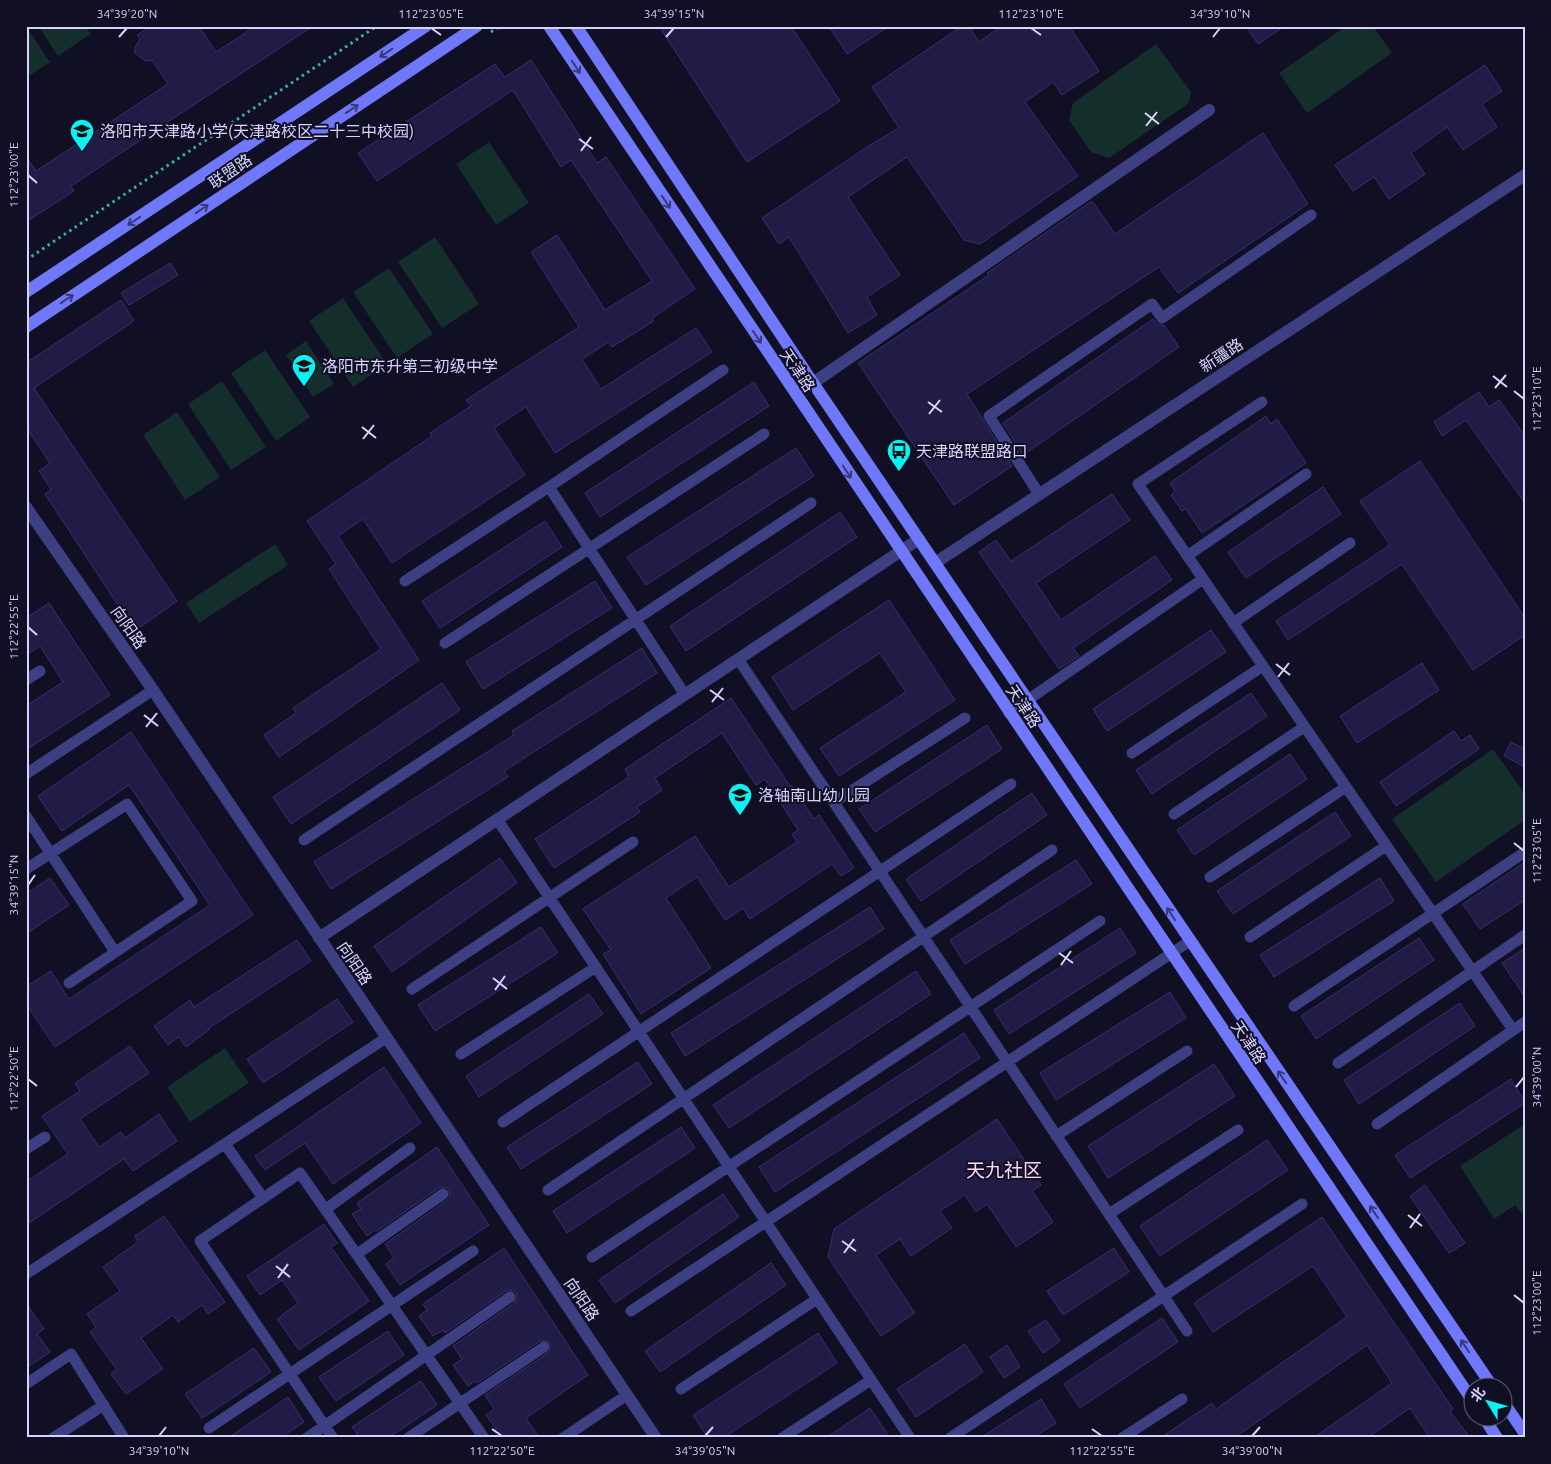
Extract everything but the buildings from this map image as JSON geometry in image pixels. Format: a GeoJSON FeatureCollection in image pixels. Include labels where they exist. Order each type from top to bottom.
{"type":"FeatureCollection","features":[{"type":"Feature","properties":{"kind":"main road","name":"联盟路"},"geometry":{"type":"LineString","coordinates":[[26,292],[426,26]]}},
{"type":"Feature","properties":{"kind":"main road","name":"联盟路"},"geometry":{"type":"LineString","coordinates":[[26,326],[477,26]]}},
{"type":"Feature","properties":{"kind":"main road","name":"天津路"},"geometry":{"type":"LineString","coordinates":[[549,26],[1170,955],[1464,1388]]}},
{"type":"Feature","properties":{"kind":"main road","name":"天津路"},"geometry":{"type":"LineString","coordinates":[[576,26],[813,383],[1485,1376]]}},
{"type":"Feature","properties":{"kind":"main road"},"geometry":{"type":"LineString","coordinates":[[1514,1418],[1525,1434]]}},
{"type":"Feature","properties":{"kind":"main road"},"geometry":{"type":"LineString","coordinates":[[1489,1426],[1497,1438]]}},
{"type":"Feature","properties":{"kind":"street"},"geometry":{"type":"LineString","coordinates":[[813,383],[1210,110]]}},
{"type":"Feature","properties":{"kind":"street","name":"新疆路"},"geometry":{"type":"LineString","coordinates":[[935,563],[1525,175]]}},
{"type":"Feature","properties":{"kind":"street","name":"向阳路"},"geometry":{"type":"LineString","coordinates":[[26,507],[152,690],[656,1438]]}},
{"type":"Feature","properties":{"kind":"street"},"geometry":{"type":"LineString","coordinates":[[319,938],[919,539]]}},
{"type":"Feature","properties":{"kind":"lane"},"geometry":{"type":"LineString","coordinates":[[1038,494],[989,416],[1152,304],[1162,318],[1310,215]]}},
{"type":"Feature","properties":{"kind":"lane"},"geometry":{"type":"LineString","coordinates":[[404,582],[722,370]]}},
{"type":"Feature","properties":{"kind":"lane"},"geometry":{"type":"LineString","coordinates":[[1262,402],[1138,484],[1513,1030]]}},
{"type":"Feature","properties":{"kind":"lane"},"geometry":{"type":"LineString","coordinates":[[445,643],[764,434]]}},
{"type":"Feature","properties":{"kind":"lane"},"geometry":{"type":"LineString","coordinates":[[1187,556],[1306,474]]}},
{"type":"Feature","properties":{"kind":"lane"},"geometry":{"type":"LineString","coordinates":[[549,487],[685,694]]}},
{"type":"Feature","properties":{"kind":"lane"},"geometry":{"type":"LineString","coordinates":[[304,840],[810,504]]}},
{"type":"Feature","properties":{"kind":"lane"},"geometry":{"type":"LineString","coordinates":[[1233,623],[1350,543]]}},
{"type":"Feature","properties":{"kind":"lane"},"geometry":{"type":"LineString","coordinates":[[1009,713],[1203,579]]}},
{"type":"Feature","properties":{"kind":"lane"},"geometry":{"type":"LineString","coordinates":[[738,659],[1187,1331]]}},
{"type":"Feature","properties":{"kind":"lane"},"geometry":{"type":"LineString","coordinates":[[1132,754],[1263,666]]}},
{"type":"Feature","properties":{"kind":"lane"},"geometry":{"type":"LineString","coordinates":[[26,680],[40,671]]}},
{"type":"Feature","properties":{"kind":"lane"},"geometry":{"type":"LineString","coordinates":[[26,774],[152,690]]}},
{"type":"Feature","properties":{"kind":"lane"},"geometry":{"type":"LineString","coordinates":[[834,802],[964,718]]}},
{"type":"Feature","properties":{"kind":"lane"},"geometry":{"type":"LineString","coordinates":[[1174,814],[1304,726]]}},
{"type":"Feature","properties":{"kind":"lane"},"geometry":{"type":"LineString","coordinates":[[503,1122],[1011,784]]}},
{"type":"Feature","properties":{"kind":"lane"},"geometry":{"type":"LineString","coordinates":[[1210,876],[1346,787]]}},
{"type":"Feature","properties":{"kind":"lane"},"geometry":{"type":"LineString","coordinates":[[26,869],[127,804],[192,900],[69,983]]}},
{"type":"Feature","properties":{"kind":"lane"},"geometry":{"type":"LineString","coordinates":[[26,816],[115,952]]}},
{"type":"Feature","properties":{"kind":"lane"},"geometry":{"type":"LineString","coordinates":[[497,819],[910,1438]]}},
{"type":"Feature","properties":{"kind":"lane"},"geometry":{"type":"LineString","coordinates":[[412,989],[633,842]]}},
{"type":"Feature","properties":{"kind":"lane"},"geometry":{"type":"LineString","coordinates":[[1250,937],[1386,846]]}},
{"type":"Feature","properties":{"kind":"lane"},"geometry":{"type":"LineString","coordinates":[[548,1190],[1052,850]]}},
{"type":"Feature","properties":{"kind":"lane"},"geometry":{"type":"LineString","coordinates":[[1294,1006],[1525,852]]}},
{"type":"Feature","properties":{"kind":"lane"},"geometry":{"type":"LineString","coordinates":[[592,1257],[1100,920]]}},
{"type":"Feature","properties":{"kind":"lane"},"geometry":{"type":"LineString","coordinates":[[1338,1063],[1525,935]]}},
{"type":"Feature","properties":{"kind":"lane"},"geometry":{"type":"LineString","coordinates":[[631,1311],[1190,941]]}},
{"type":"Feature","properties":{"kind":"lane"},"geometry":{"type":"LineString","coordinates":[[461,1054],[596,967]]}},
{"type":"Feature","properties":{"kind":"lane"},"geometry":{"type":"LineString","coordinates":[[1377,1124],[1525,1022]]}},
{"type":"Feature","properties":{"kind":"lane"},"geometry":{"type":"LineString","coordinates":[[26,1274],[386,1038]]}},
{"type":"Feature","properties":{"kind":"lane"},"geometry":{"type":"LineString","coordinates":[[1056,1136],[1187,1050]]}},
{"type":"Feature","properties":{"kind":"lane"},"geometry":{"type":"LineString","coordinates":[[1109,1214],[1238,1130]]}},
{"type":"Feature","properties":{"kind":"lane"},"geometry":{"type":"LineString","coordinates":[[26,1149],[45,1138]]}},
{"type":"Feature","properties":{"kind":"lane"},"geometry":{"type":"LineString","coordinates":[[225,1144],[263,1198]]}},
{"type":"Feature","properties":{"kind":"lane"},"geometry":{"type":"LineString","coordinates":[[326,1209],[410,1148]]}},
{"type":"Feature","properties":{"kind":"lane"},"geometry":{"type":"LineString","coordinates":[[332,1438],[200,1241],[300,1173],[484,1438]]}},
{"type":"Feature","properties":{"kind":"lane"},"geometry":{"type":"LineString","coordinates":[[357,1254],[443,1194]]}},
{"type":"Feature","properties":{"kind":"lane"},"geometry":{"type":"LineString","coordinates":[[950,1438],[1302,1204]]}},
{"type":"Feature","properties":{"kind":"lane"},"geometry":{"type":"LineString","coordinates":[[209,1428],[473,1251]]}},
{"type":"Feature","properties":{"kind":"lane"},"geometry":{"type":"LineString","coordinates":[[307,1438],[510,1297]]}},
{"type":"Feature","properties":{"kind":"lane"},"geometry":{"type":"LineString","coordinates":[[681,1389],[817,1299]]}},
{"type":"Feature","properties":{"kind":"lane"},"geometry":{"type":"LineString","coordinates":[[408,1438],[544,1348]]}},
{"type":"Feature","properties":{"kind":"lane"},"geometry":{"type":"LineString","coordinates":[[26,1384],[71,1354],[124,1438]]}},
{"type":"Feature","properties":{"kind":"lane"},"geometry":{"type":"LineString","coordinates":[[782,1438],[871,1380]]}},
{"type":"Feature","properties":{"kind":"lane"},"geometry":{"type":"LineString","coordinates":[[564,1438],[627,1395]]}},
{"type":"Feature","properties":{"kind":"lane"},"geometry":{"type":"LineString","coordinates":[[1122,1438],[1182,1399]]}},
{"type":"Feature","properties":{"kind":"lane"},"geometry":{"type":"LineString","coordinates":[[53,1438],[104,1406]]}},
{"type":"Feature","properties":{"kind":"path"},"geometry":{"type":"LineString","coordinates":[[26,260],[377,26]]}},
{"type":"Feature","properties":{"kind":"green space"},"geometry":{"type":"Polygon","coordinates":[[[26,26],[50,62],[26,78],[26,26]]]}},
{"type":"Feature","properties":{"kind":"green space"},"geometry":{"type":"Polygon","coordinates":[[[38,26],[85,26],[91,34],[58,56],[38,26]]]}},
{"type":"Feature","properties":{"kind":"green space"},"geometry":{"type":"Polygon","coordinates":[[[1346,26],[1373,26],[1392,53],[1307,113],[1279,73],[1346,26]]]}},
{"type":"Feature","properties":{"kind":"green space"},"geometry":{"type":"Polygon","coordinates":[[[1156,44],[1191,92],[1188,104],[1109,158],[1091,152],[1069,120],[1073,103],[1156,44]]]}},
{"type":"Feature","properties":{"kind":"green space"},"geometry":{"type":"Polygon","coordinates":[[[489,142],[529,203],[496,225],[456,164],[489,142]]]}},
{"type":"Feature","properties":{"kind":"green space"},"geometry":{"type":"Polygon","coordinates":[[[435,237],[479,304],[442,328],[398,262],[435,237]]]}},
{"type":"Feature","properties":{"kind":"green space"},"geometry":{"type":"Polygon","coordinates":[[[389,268],[433,334],[397,358],[353,292],[389,268]]]}},
{"type":"Feature","properties":{"kind":"green space"},"geometry":{"type":"Polygon","coordinates":[[[343,298],[387,364],[353,387],[309,321],[343,298]]]}},
{"type":"Feature","properties":{"kind":"green space"},"geometry":{"type":"Polygon","coordinates":[[[306,341],[334,384],[313,397],[286,355],[306,341]]]}},
{"type":"Feature","properties":{"kind":"green space"},"geometry":{"type":"Polygon","coordinates":[[[265,350],[310,417],[276,441],[231,373],[265,350]]]}},
{"type":"Feature","properties":{"kind":"green space"},"geometry":{"type":"Polygon","coordinates":[[[222,381],[266,447],[231,470],[188,404],[222,381]]]}},
{"type":"Feature","properties":{"kind":"green space"},"geometry":{"type":"Polygon","coordinates":[[[177,412],[220,477],[185,500],[143,435],[177,412]]]}},
{"type":"Feature","properties":{"kind":"green space"},"geometry":{"type":"Polygon","coordinates":[[[275,544],[288,565],[199,623],[186,603],[275,544]]]}},
{"type":"Feature","properties":{"kind":"green space"},"geometry":{"type":"Polygon","coordinates":[[[1493,749],[1525,794],[1525,820],[1436,882],[1392,819],[1493,749]]]}},
{"type":"Feature","properties":{"kind":"green space"},"geometry":{"type":"Polygon","coordinates":[[[225,1048],[249,1083],[190,1122],[167,1087],[225,1048]]]}},
{"type":"Feature","properties":{"kind":"green space"},"geometry":{"type":"Polygon","coordinates":[[[1525,1124],[1525,1212],[1521,1213],[1515,1205],[1494,1219],[1460,1166],[1525,1124]]]}},
{"type":"Feature","properties":{"kind":"place","name":"洛阳市天津路小学(天津路校区二十三中校园)"},"geometry":{"type":"Point","coordinates":[82,152]}},
{"type":"Feature","properties":{"kind":"place","name":"洛阳市东升第三初级中学"},"geometry":{"type":"Point","coordinates":[304,387]}},
{"type":"Feature","properties":{"kind":"place","name":"天津路联盟路口"},"geometry":{"type":"Point","coordinates":[899,472]}},
{"type":"Feature","properties":{"kind":"place","name":"洛轴南山幼儿园"},"geometry":{"type":"Point","coordinates":[740,816]}},
{"type":"Feature","properties":{"kind":"district","name":"天九社区"},"geometry":{"type":"Point","coordinates":[1004,1170]}}]}
